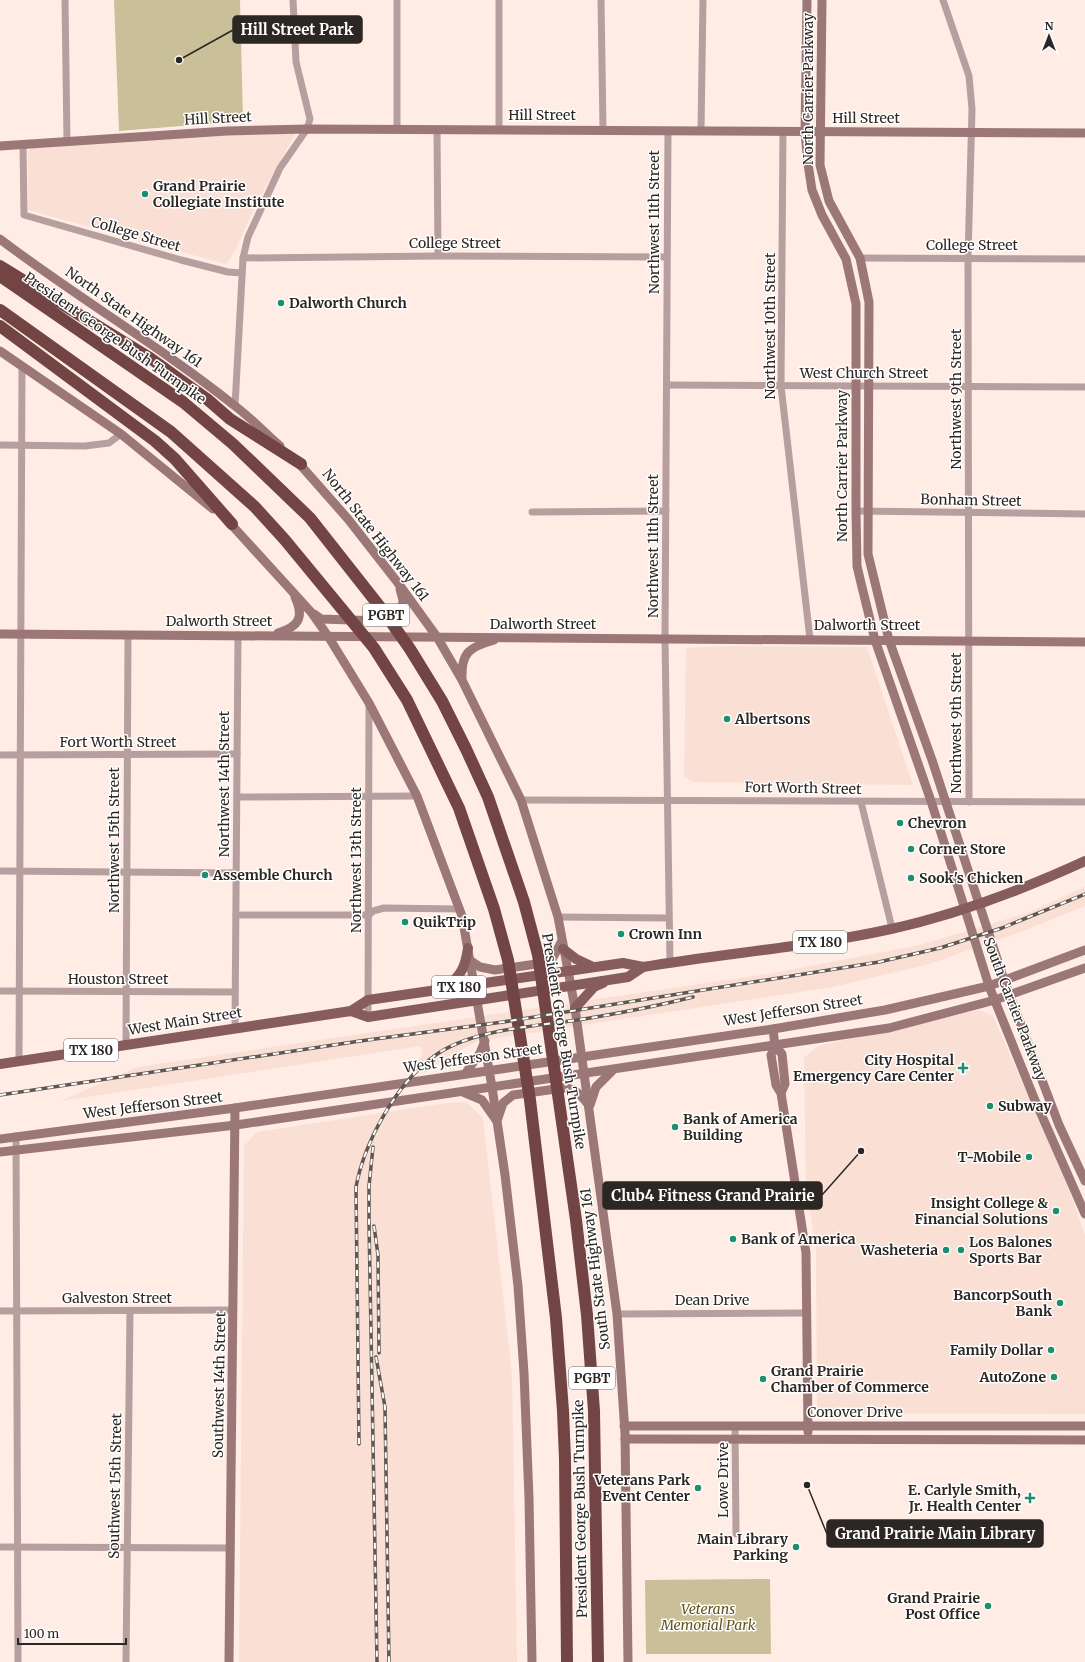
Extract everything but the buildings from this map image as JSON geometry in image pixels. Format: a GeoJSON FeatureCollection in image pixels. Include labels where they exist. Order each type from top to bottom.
{"type":"FeatureCollection","features":[{"type":"Feature","properties":{"kind":"highway"},"geometry":{"type":"LineString","coordinates":[[0,266],[150,358],[207,399],[230,418],[301,464]]}},
{"type":"Feature","properties":{"kind":"highway","name":"President George Bush Turnpike"},"geometry":{"type":"LineString","coordinates":[[0,276],[183,402],[233,444],[310,518],[384,612],[410,649],[442,701],[488,797],[514,872],[538,955],[577,1227],[587,1316],[594,1411],[598,1662]]}},
{"type":"Feature","properties":{"kind":"highway","name":"President George Bush Turnpike"},"geometry":{"type":"LineString","coordinates":[[0,310],[171,432],[255,507],[344,610],[374,648],[407,700],[459,808],[494,909],[508,960],[530,1100],[553,1295],[562,1396],[565,1460],[567,1662]]}},
{"type":"Feature","properties":{"kind":"highway"},"geometry":{"type":"LineString","coordinates":[[0,326],[155,441],[175,459],[232,524]]}},
{"type":"Feature","properties":{"kind":"main road","name":"North Carrier Parkway"},"geometry":{"type":"LineString","coordinates":[[807,0],[805,132],[812,190],[822,215],[846,259],[856,304],[857,566],[875,640],[931,801],[969,924]]}},
{"type":"Feature","properties":{"kind":"main road","name":"North Carrier Parkway"},"geometry":{"type":"LineString","coordinates":[[822,0],[820,132],[820,165],[822,181],[829,201],[860,258],[869,302],[868,554],[889,640],[913,703],[983,919]]}},
{"type":"Feature","properties":{"kind":"main road","name":"Hill Street"},"geometry":{"type":"LineString","coordinates":[[0,146],[242,130],[307,129],[397,128],[805,132],[1085,132]]}},
{"type":"Feature","properties":{"kind":"main road","name":"North State Highway 161"},"geometry":{"type":"LineString","coordinates":[[0,239],[40,270],[143,339],[235,406],[301,464],[348,519],[398,583],[437,637],[462,680],[521,800],[558,917],[568,971]]}},
{"type":"Feature","properties":{"kind":"main road"},"geometry":{"type":"LineString","coordinates":[[0,351],[121,434],[232,524],[311,612],[328,636],[369,703],[417,796],[460,909],[485,1041],[497,1122],[518,1286],[524,1373],[529,1498],[532,1662]]}},
{"type":"Feature","properties":{"kind":"main road"},"geometry":{"type":"LineString","coordinates":[[311,612],[321,619],[380,621],[389,619],[397,615],[402,610],[403,600],[398,583]]}},
{"type":"Feature","properties":{"kind":"main road"},"geometry":{"type":"LineString","coordinates":[[271,636],[294,627],[298,623],[298,604],[293,593]]}},
{"type":"Feature","properties":{"kind":"main road","name":"Dalworth Street"},"geometry":{"type":"LineString","coordinates":[[0,634],[328,636],[351,638],[810,639],[1085,642]]}},
{"type":"Feature","properties":{"kind":"main road"},"geometry":{"type":"LineString","coordinates":[[462,680],[461,667],[464,657],[469,650],[480,644],[502,638]]}},
{"type":"Feature","properties":{"kind":"main road","name":"West Main Street"},"geometry":{"type":"LineString","coordinates":[[0,1064],[351,1011],[368,1000],[593,967],[624,963],[642,967],[842,938],[892,928],[1000,897],[1085,862]]}},
{"type":"Feature","properties":{"kind":"main road","name":"South Carrier Parkway"},"geometry":{"type":"LineString","coordinates":[[983,919],[1004,980],[1056,1118],[1085,1181]]}},
{"type":"Feature","properties":{"kind":"main road","name":"South Carrier Parkway"},"geometry":{"type":"LineString","coordinates":[[969,924],[989,986],[1034,1098],[1085,1214]]}},
{"type":"Feature","properties":{"kind":"main road"},"geometry":{"type":"LineString","coordinates":[[471,961],[480,967],[495,970],[543,964],[552,959],[563,945],[576,959],[593,967]]}},
{"type":"Feature","properties":{"kind":"main road"},"geometry":{"type":"LineString","coordinates":[[446,989],[457,978],[466,965],[468,948]]}},
{"type":"Feature","properties":{"kind":"main road","name":"West Jefferson Street"},"geometry":{"type":"LineString","coordinates":[[0,1139],[235,1108],[885,1010],[989,986],[1085,950]]}},
{"type":"Feature","properties":{"kind":"main road","name":"West Main Street"},"geometry":{"type":"LineString","coordinates":[[351,1011],[368,1017],[628,977],[642,967]]}},
{"type":"Feature","properties":{"kind":"main road"},"geometry":{"type":"LineString","coordinates":[[0,1152],[236,1125],[889,1028],[995,1000],[1085,968]]}},
{"type":"Feature","properties":{"kind":"main road","name":"South State Highway 161"},"geometry":{"type":"LineString","coordinates":[[568,971],[575,1008],[617,1314],[625,1439],[628,1662]]}},
{"type":"Feature","properties":{"kind":"main road"},"geometry":{"type":"LineString","coordinates":[[575,1008],[594,987],[610,980]]}},
{"type":"Feature","properties":{"kind":"main road"},"geometry":{"type":"LineString","coordinates":[[773,1028],[775,1046],[782,1054],[785,1084],[781,1093],[806,1253],[808,1439]]}},
{"type":"Feature","properties":{"kind":"main road"},"geometry":{"type":"LineString","coordinates":[[465,1074],[480,1053],[485,1041]]}},
{"type":"Feature","properties":{"kind":"main road"},"geometry":{"type":"LineString","coordinates":[[588,1106],[596,1087],[614,1070]]}},
{"type":"Feature","properties":{"kind":"main road"},"geometry":{"type":"LineString","coordinates":[[497,1122],[503,1102],[513,1095],[572,1088],[579,1092],[588,1106]]}},
{"type":"Feature","properties":{"kind":"main road"},"geometry":{"type":"LineString","coordinates":[[461,1091],[482,1100],[497,1122]]}},
{"type":"Feature","properties":{"kind":"main road","name":"Southwest 14th Street"},"geometry":{"type":"LineString","coordinates":[[229,1662],[235,1108]]}},
{"type":"Feature","properties":{"kind":"main road","name":"Conover Drive"},"geometry":{"type":"LineString","coordinates":[[624,1426],[1085,1426]]}},
{"type":"Feature","properties":{"kind":"main road","name":"Conover Drive"},"geometry":{"type":"LineString","coordinates":[[625,1439],[1085,1440]]}},
{"type":"Feature","properties":{"kind":"street"},"geometry":{"type":"LineString","coordinates":[[65,0],[67,141]]}},
{"type":"Feature","properties":{"kind":"street"},"geometry":{"type":"LineString","coordinates":[[235,406],[243,258],[248,236],[280,168],[307,129],[310,119],[296,62],[292,0]]}},
{"type":"Feature","properties":{"kind":"street"},"geometry":{"type":"LineString","coordinates":[[397,0],[397,128]]}},
{"type":"Feature","properties":{"kind":"street"},"geometry":{"type":"LineString","coordinates":[[499,0],[499,130]]}},
{"type":"Feature","properties":{"kind":"street"},"geometry":{"type":"LineString","coordinates":[[601,0],[603,129]]}},
{"type":"Feature","properties":{"kind":"street"},"geometry":{"type":"LineString","coordinates":[[701,130],[703,0]]}},
{"type":"Feature","properties":{"kind":"street","name":"Northwest 9th Street"},"geometry":{"type":"LineString","coordinates":[[943,0],[969,76],[972,109],[968,258],[969,802]]}},
{"type":"Feature","properties":{"kind":"street"},"geometry":{"type":"LineString","coordinates":[[436,129],[438,256]]}},
{"type":"Feature","properties":{"kind":"street","name":"Northwest 11th Street"},"geometry":{"type":"LineString","coordinates":[[668,130],[668,385],[665,639],[666,800],[670,962]]}},
{"type":"Feature","properties":{"kind":"street","name":"Northwest 10th Street"},"geometry":{"type":"LineString","coordinates":[[783,131],[781,386],[810,639]]}},
{"type":"Feature","properties":{"kind":"street","name":"College Street"},"geometry":{"type":"LineString","coordinates":[[23,145],[24,215],[181,260],[228,272],[242,273]]}},
{"type":"Feature","properties":{"kind":"street","name":"College Street"},"geometry":{"type":"LineString","coordinates":[[243,258],[438,256],[667,257]]}},
{"type":"Feature","properties":{"kind":"street","name":"College Street"},"geometry":{"type":"LineString","coordinates":[[860,258],[1085,259]]}},
{"type":"Feature","properties":{"kind":"street"},"geometry":{"type":"LineString","coordinates":[[19,1061],[19,871],[23,446],[22,366]]}},
{"type":"Feature","properties":{"kind":"street","name":"West Church Street"},"geometry":{"type":"LineString","coordinates":[[668,385],[1085,387]]}},
{"type":"Feature","properties":{"kind":"street"},"geometry":{"type":"LineString","coordinates":[[0,445],[85,446],[109,443],[121,434]]}},
{"type":"Feature","properties":{"kind":"street"},"geometry":{"type":"LineString","coordinates":[[532,512],[666,511]]}},
{"type":"Feature","properties":{"kind":"street","name":"Bonham Street"},"geometry":{"type":"LineString","coordinates":[[856,511],[1085,514]]}},
{"type":"Feature","properties":{"kind":"street","name":"Northwest 15th Street"},"geometry":{"type":"LineString","coordinates":[[126,1045],[128,635]]}},
{"type":"Feature","properties":{"kind":"street","name":"Northwest 14th Street"},"geometry":{"type":"LineString","coordinates":[[235,1028],[238,635]]}},
{"type":"Feature","properties":{"kind":"street","name":"Northwest 13th Street"},"geometry":{"type":"LineString","coordinates":[[368,1017],[370,797],[369,703]]}},
{"type":"Feature","properties":{"kind":"street","name":"Fort Worth Street"},"geometry":{"type":"LineString","coordinates":[[0,755],[237,754]]}},
{"type":"Feature","properties":{"kind":"street"},"geometry":{"type":"LineString","coordinates":[[236,797],[417,796]]}},
{"type":"Feature","properties":{"kind":"street","name":"Fort Worth Street"},"geometry":{"type":"LineString","coordinates":[[521,800],[1085,802]]}},
{"type":"Feature","properties":{"kind":"street"},"geometry":{"type":"LineString","coordinates":[[861,802],[892,928]]}},
{"type":"Feature","properties":{"kind":"street"},"geometry":{"type":"LineString","coordinates":[[0,871],[236,873]]}},
{"type":"Feature","properties":{"kind":"street"},"geometry":{"type":"LineString","coordinates":[[236,915],[369,914],[373,911],[384,908],[460,909]]}},
{"type":"Feature","properties":{"kind":"street"},"geometry":{"type":"LineString","coordinates":[[558,917],[668,918]]}},
{"type":"Feature","properties":{"kind":"street","name":"Houston Street"},"geometry":{"type":"LineString","coordinates":[[0,991],[235,992]]}},
{"type":"Feature","properties":{"kind":"street"},"geometry":{"type":"LineString","coordinates":[[16,1136],[16,1547],[18,1662]]}},
{"type":"Feature","properties":{"kind":"street","name":"Galveston Street"},"geometry":{"type":"LineString","coordinates":[[0,1311],[233,1310]]}},
{"type":"Feature","properties":{"kind":"street","name":"Southwest 15th Street"},"geometry":{"type":"LineString","coordinates":[[126,1662],[130,1311]]}},
{"type":"Feature","properties":{"kind":"street","name":"Dean Drive"},"geometry":{"type":"LineString","coordinates":[[617,1314],[807,1313]]}},
{"type":"Feature","properties":{"kind":"street","name":"Lowe Drive"},"geometry":{"type":"LineString","coordinates":[[735,1426],[736,1534]]}},
{"type":"Feature","properties":{"kind":"street"},"geometry":{"type":"LineString","coordinates":[[0,1547],[231,1548]]}},
{"type":"Feature","properties":{"kind":"shaded area","name":"Grand Prairie Collegiate Institute"},"geometry":{"type":"Polygon","coordinates":[[[240,134],[295,134],[258,201],[235,251],[226,264],[28,210],[28,151],[32,148],[240,134]]]}},
{"type":"Feature","properties":{"kind":"shaded area"},"geometry":{"type":"Polygon","coordinates":[[[730,646],[867,647],[913,785],[692,782],[684,777],[686,648],[730,646]]]}},
{"type":"Feature","properties":{"kind":"shaded area"},"geometry":{"type":"Polygon","coordinates":[[[1085,887],[1085,906],[1021,932],[929,964],[833,987],[478,1041],[444,1059],[426,1072],[405,1074],[423,1054],[420,1046],[61,1101],[137,1067],[768,974],[920,945],[1027,913],[1085,887]]]}},
{"type":"Feature","properties":{"kind":"shaded area"},"geometry":{"type":"Polygon","coordinates":[[[980,1010],[993,1016],[1069,1190],[1085,1235],[1085,1414],[817,1413],[816,1247],[806,1189],[804,1058],[818,1046],[980,1010]]]}},
{"type":"Feature","properties":{"kind":"shaded area"},"geometry":{"type":"Polygon","coordinates":[[[466,1102],[483,1118],[512,1375],[517,1662],[239,1662],[244,1146],[257,1132],[446,1103],[466,1102]]]}},
{"type":"Feature","properties":{"kind":"green space"},"geometry":{"type":"Polygon","coordinates":[[[114,0],[240,0],[243,121],[119,131],[114,0]]]}},
{"type":"Feature","properties":{"kind":"green space","name":"Veterans Memorial Park"},"geometry":{"type":"Polygon","coordinates":[[[770,1579],[771,1654],[646,1654],[645,1580],[770,1579]]]}},
{"type":"Feature","properties":{"kind":"railway"},"geometry":{"type":"LineString","coordinates":[[0,1095],[360,1041],[503,1022],[879,962],[940,948],[1002,928],[1085,894]]}},
{"type":"Feature","properties":{"kind":"railway"},"geometry":{"type":"LineString","coordinates":[[359,1444],[356,1187],[366,1152],[394,1098],[419,1069],[433,1057],[465,1040],[505,1030],[584,1019],[693,997]]}},
{"type":"Feature","properties":{"kind":"railway"},"geometry":{"type":"LineString","coordinates":[[373,1147],[369,1186],[369,1222],[377,1662]]}},
{"type":"Feature","properties":{"kind":"railway"},"geometry":{"type":"LineString","coordinates":[[374,1226],[378,1255],[379,1353]]}},
{"type":"Feature","properties":{"kind":"railway"},"geometry":{"type":"LineString","coordinates":[[376,1357],[385,1407],[389,1662]]}},
{"type":"Feature","properties":{"kind":"place","name":"Hill Street Park"},"geometry":{"type":"Point","coordinates":[179,60]}},
{"type":"Feature","properties":{"kind":"place","name":"Grand Prairie Collegiate Institute"},"geometry":{"type":"Point","coordinates":[145,194]}},
{"type":"Feature","properties":{"kind":"place","name":"Dalworth Church"},"geometry":{"type":"Point","coordinates":[281,303]}},
{"type":"Feature","properties":{"kind":"place","name":"Albertsons"},"geometry":{"type":"Point","coordinates":[727,719]}},
{"type":"Feature","properties":{"kind":"place","name":"Chevron"},"geometry":{"type":"Point","coordinates":[900,823]}},
{"type":"Feature","properties":{"kind":"place","name":"Corner Store"},"geometry":{"type":"Point","coordinates":[911,849]}},
{"type":"Feature","properties":{"kind":"place","name":"Assemble Church"},"geometry":{"type":"Point","coordinates":[205,875]}},
{"type":"Feature","properties":{"kind":"place","name":"Sook's Chicken"},"geometry":{"type":"Point","coordinates":[911,878]}},
{"type":"Feature","properties":{"kind":"place","name":"QuikTrip"},"geometry":{"type":"Point","coordinates":[405,922]}},
{"type":"Feature","properties":{"kind":"place","name":"Crown Inn"},"geometry":{"type":"Point","coordinates":[621,934]}},
{"type":"Feature","properties":{"kind":"place","name":"City Hospital Emergency Care Center"},"geometry":{"type":"Point","coordinates":[963,1068]}},
{"type":"Feature","properties":{"kind":"place","name":"Subway"},"geometry":{"type":"Point","coordinates":[990,1106]}},
{"type":"Feature","properties":{"kind":"place","name":"Bank of America Building"},"geometry":{"type":"Point","coordinates":[675,1127]}},
{"type":"Feature","properties":{"kind":"place","name":"Club4 Fitness Grand Prairie"},"geometry":{"type":"Point","coordinates":[861,1151]}},
{"type":"Feature","properties":{"kind":"place","name":"T-Mobile"},"geometry":{"type":"Point","coordinates":[1029,1157]}},
{"type":"Feature","properties":{"kind":"place","name":"Insight College & Financial Solutions"},"geometry":{"type":"Point","coordinates":[1056,1211]}},
{"type":"Feature","properties":{"kind":"place","name":"Bank of America"},"geometry":{"type":"Point","coordinates":[733,1239]}},
{"type":"Feature","properties":{"kind":"place","name":"Washeteria"},"geometry":{"type":"Point","coordinates":[946,1250]}},
{"type":"Feature","properties":{"kind":"place","name":"Los Balones Sports Bar"},"geometry":{"type":"Point","coordinates":[961,1250]}},
{"type":"Feature","properties":{"kind":"place","name":"BancorpSouth Bank"},"geometry":{"type":"Point","coordinates":[1060,1303]}},
{"type":"Feature","properties":{"kind":"place","name":"Family Dollar"},"geometry":{"type":"Point","coordinates":[1051,1350]}},
{"type":"Feature","properties":{"kind":"place","name":"AutoZone"},"geometry":{"type":"Point","coordinates":[1054,1377]}},
{"type":"Feature","properties":{"kind":"place","name":"Grand Prairie Chamber of Commerce"},"geometry":{"type":"Point","coordinates":[763,1379]}},
{"type":"Feature","properties":{"kind":"place","name":"Grand Prairie Main Library"},"geometry":{"type":"Point","coordinates":[807,1485]}},
{"type":"Feature","properties":{"kind":"place","name":"Veterans Park Event Center"},"geometry":{"type":"Point","coordinates":[698,1488]}},
{"type":"Feature","properties":{"kind":"place","name":"E. Carlyle Smith, Jr. Health Center"},"geometry":{"type":"Point","coordinates":[1030,1498]}},
{"type":"Feature","properties":{"kind":"place","name":"Main Library Parking"},"geometry":{"type":"Point","coordinates":[796,1547]}},
{"type":"Feature","properties":{"kind":"place","name":"Grand Prairie Post Office"},"geometry":{"type":"Point","coordinates":[988,1606]}}]}
